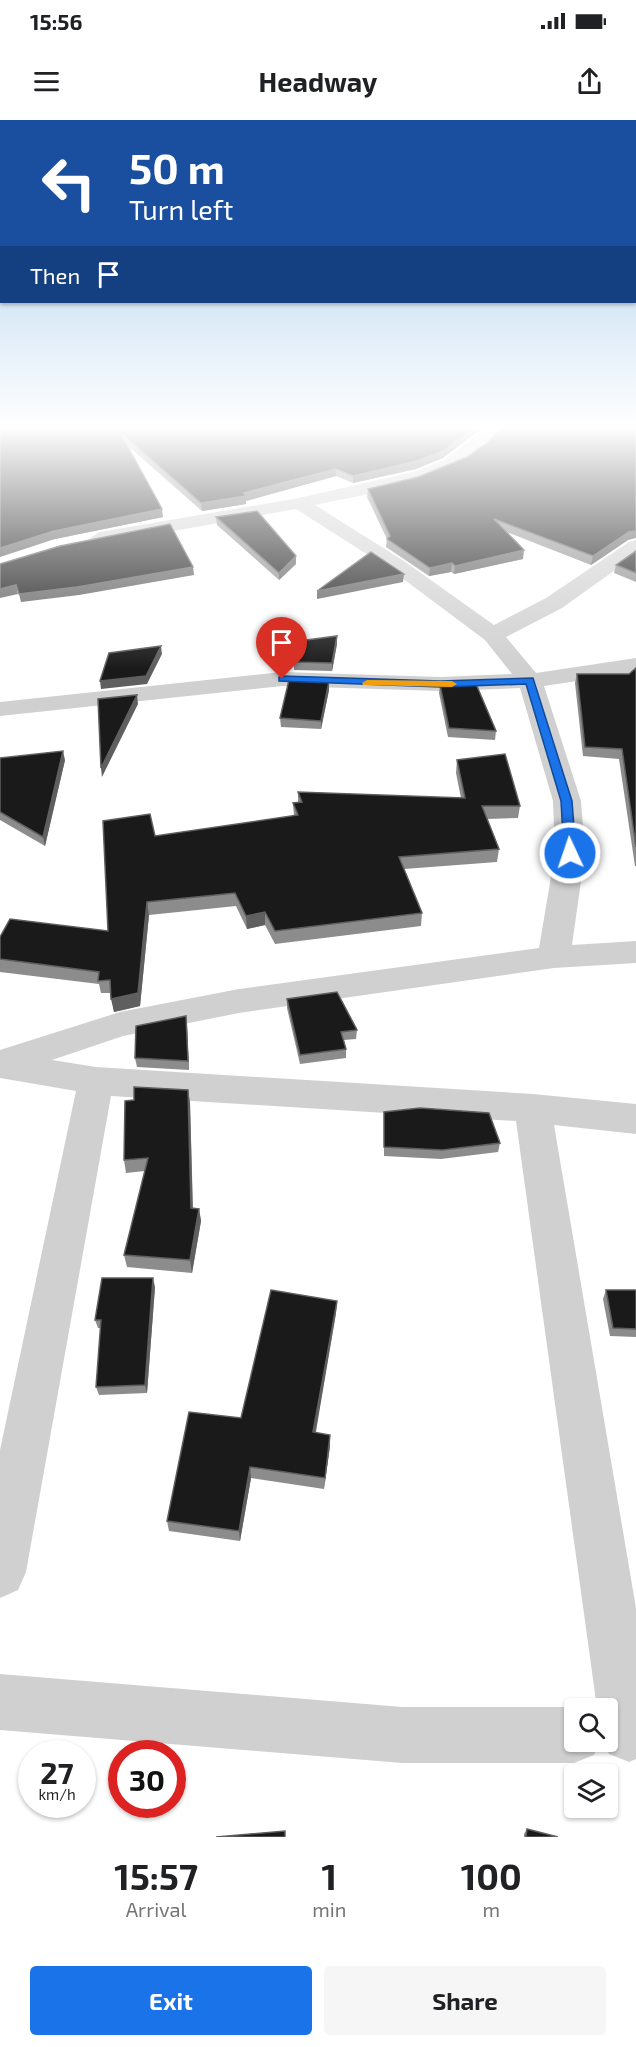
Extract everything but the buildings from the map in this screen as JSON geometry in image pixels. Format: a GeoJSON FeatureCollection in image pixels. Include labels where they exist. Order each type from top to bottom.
{"type":"FeatureCollection","features":[{"type":"Feature","properties":{"kind":"street"},"geometry":{"type":"LineString","coordinates":[[78,543],[265,509]]}},
{"type":"Feature","properties":{"kind":"street"},"geometry":{"type":"LineString","coordinates":[[309,509],[397,565],[493,635],[530,681],[567,801],[570,853],[554,957]]}},
{"type":"Feature","properties":{"kind":"street"},"geometry":{"type":"LineString","coordinates":[[493,635],[554,603],[636,546]]}},
{"type":"Feature","properties":{"kind":"street"},"geometry":{"type":"LineString","coordinates":[[0,709],[282,679],[441,684],[530,681],[636,665]]}},
{"type":"Feature","properties":{"kind":"street"},"geometry":{"type":"LineString","coordinates":[[0,1064],[120,1024],[239,1001],[554,957],[636,952]]}},
{"type":"Feature","properties":{"kind":"street"},"geometry":{"type":"LineString","coordinates":[[0,1064],[96,1081],[533,1108],[636,1119]]}},
{"type":"Feature","properties":{"kind":"street"},"geometry":{"type":"LineString","coordinates":[[0,1572],[96,1081]]}},
{"type":"Feature","properties":{"kind":"street"},"geometry":{"type":"LineString","coordinates":[[533,1108],[624,1734]]}},
{"type":"Feature","properties":{"kind":"street"},"geometry":{"type":"LineString","coordinates":[[0,1702],[402,1735],[564,1735]]}},
{"type":"Feature","properties":{"kind":"slow traffic"},"geometry":{"type":"LineString","coordinates":[[367,683],[452,684]]}},
{"type":"Feature","properties":{"kind":"route"},"geometry":{"type":"LineString","coordinates":[[282,679],[441,684],[530,681],[567,801],[570,853]]}}]}
